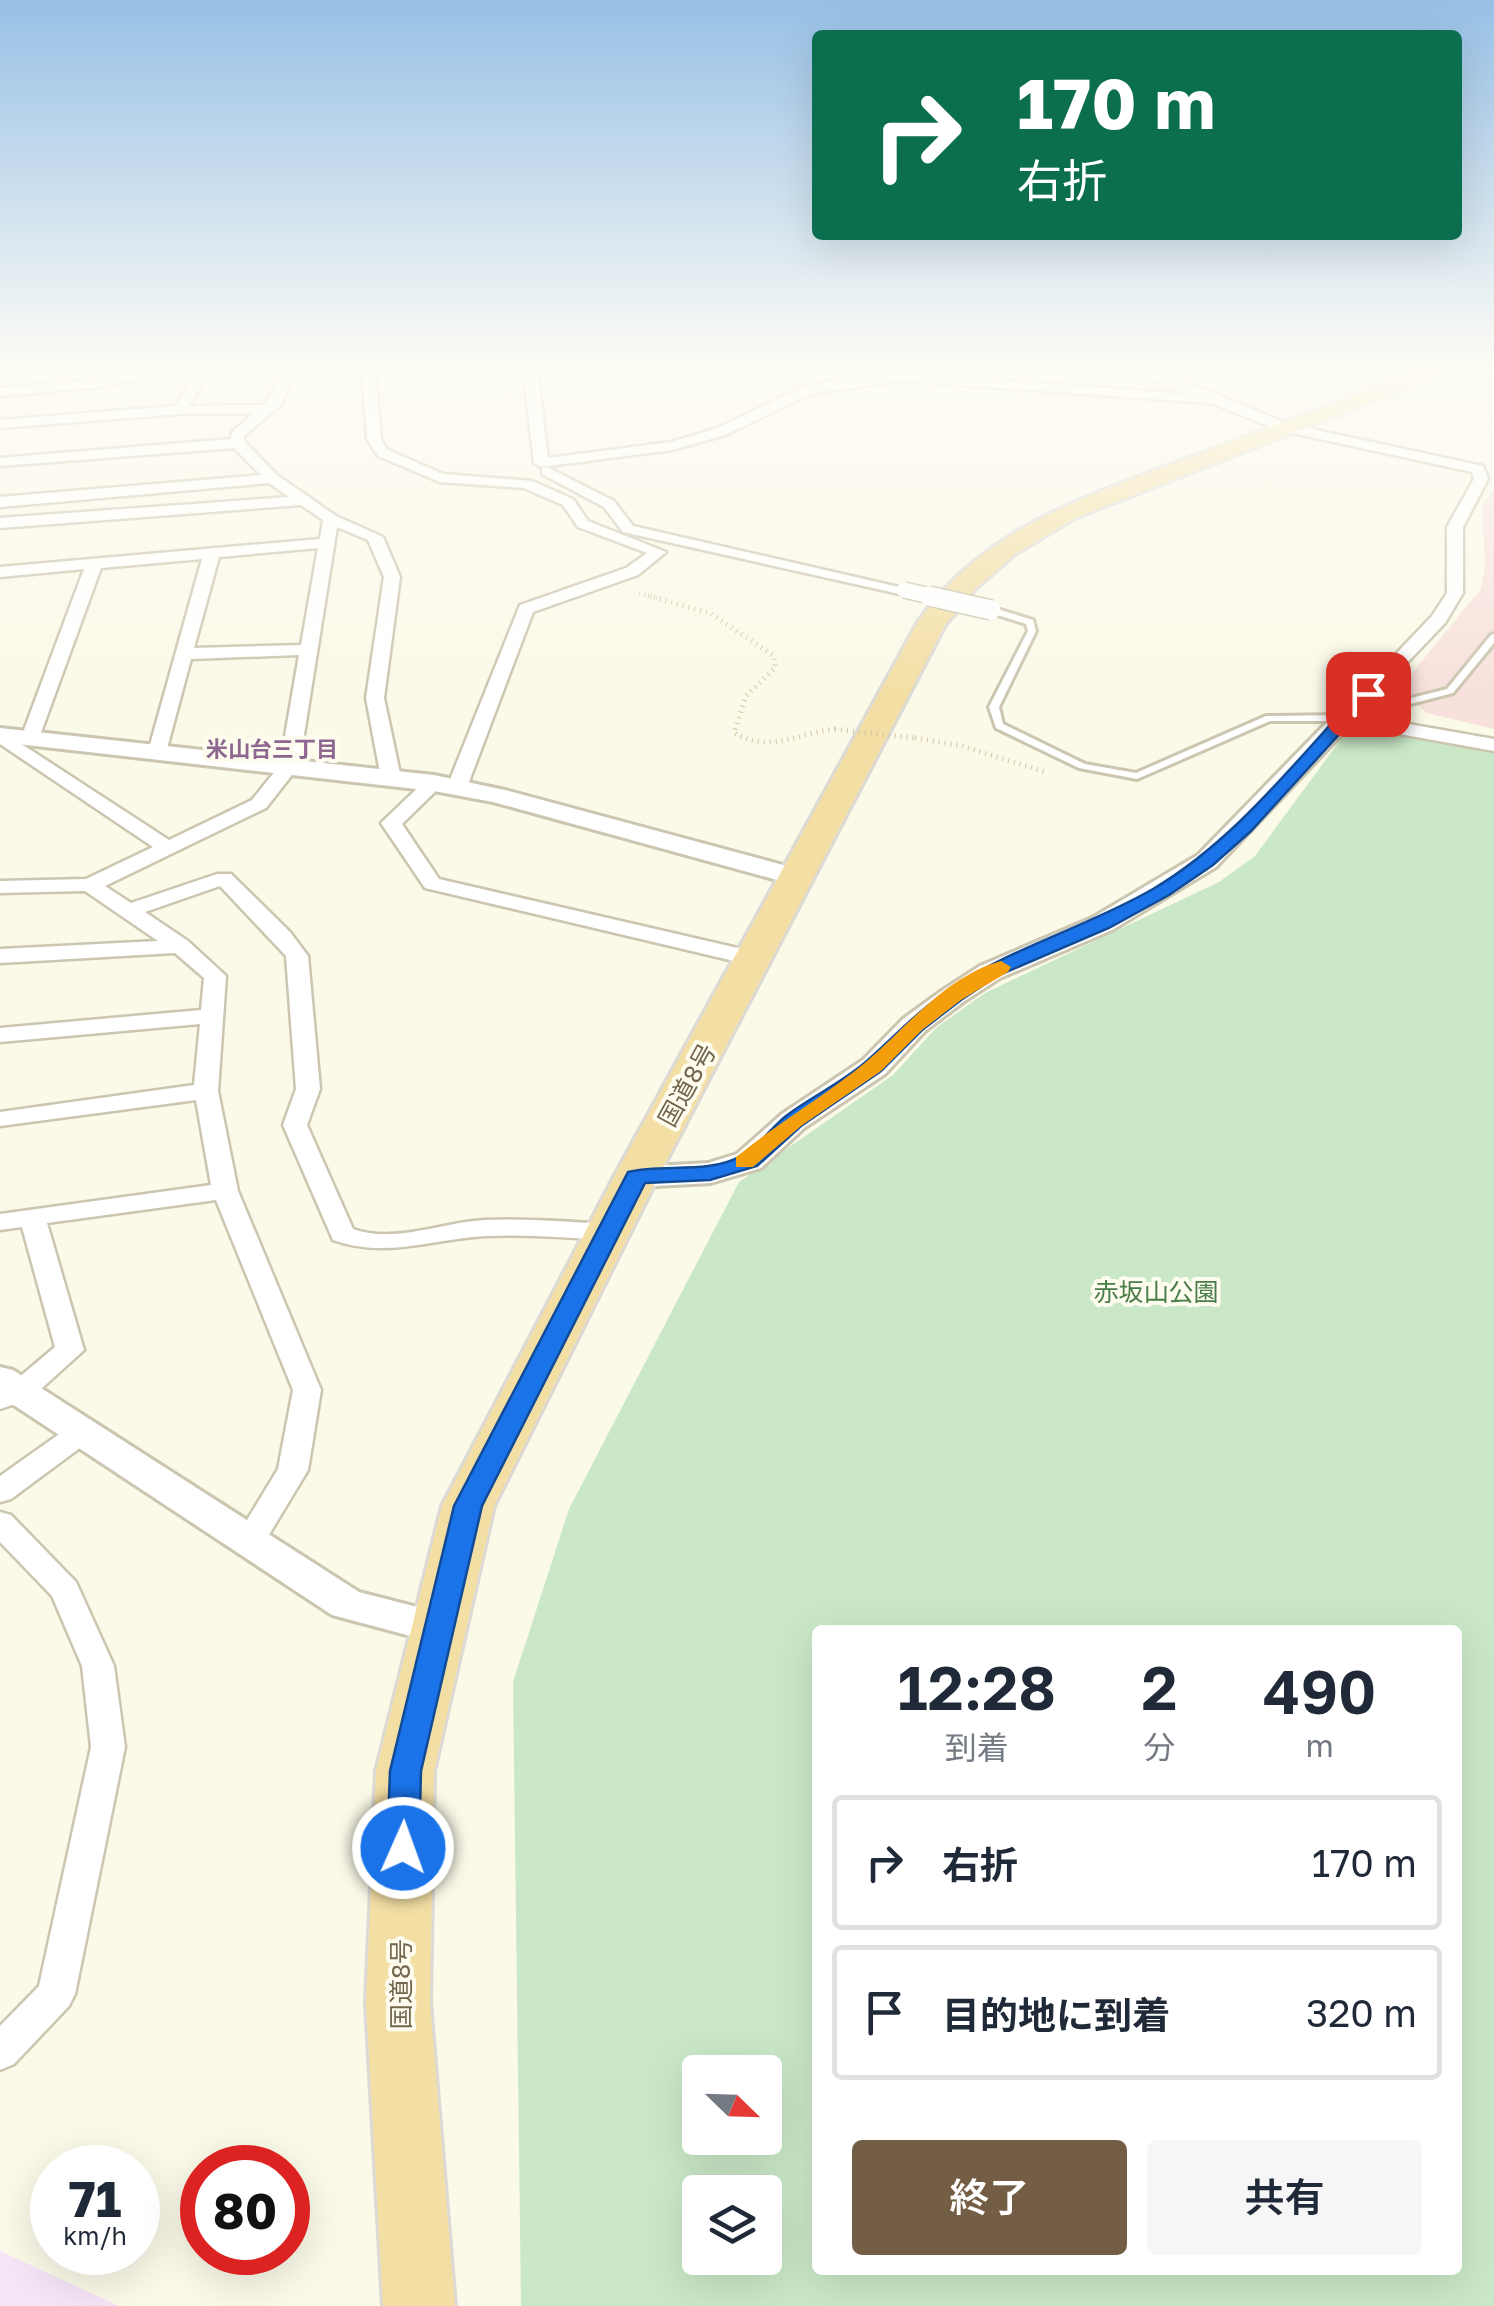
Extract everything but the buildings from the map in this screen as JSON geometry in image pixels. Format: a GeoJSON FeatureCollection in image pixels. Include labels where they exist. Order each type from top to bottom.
{"type":"FeatureCollection","features":[{"type":"Feature","properties":{"kind":"highway","name":"国道8号"},"geometry":{"type":"LineString","coordinates":[[419,2306],[398,2002],[406,1771],[468,1506],[636,1177],[756,959],[932,622],[966,582],[1006,548],[1066,513],[1158,477]]}},
{"type":"Feature","properties":{"kind":"street"},"geometry":{"type":"LineString","coordinates":[[437,477],[527,484],[559,496],[584,524],[658,552],[647,568],[542,598],[526,609],[445,785],[392,823],[432,884],[756,959]]}},
{"type":"Feature","properties":{"kind":"street"},"geometry":{"type":"LineString","coordinates":[[557,477],[609,504],[628,529],[991,610]]}},
{"type":"Feature","properties":{"kind":"street"},"geometry":{"type":"LineString","coordinates":[[636,1177],[710,1173],[749,1161],[793,1121],[874,1067],[914,1026],[953,996],[990,972],[1102,924],[1207,861],[1439,619],[1455,594],[1455,527],[1482,477]]}},
{"type":"Feature","properties":{"kind":"street"},"geometry":{"type":"LineString","coordinates":[[0,502],[272,478],[331,518],[375,536],[392,577],[375,698],[391,778]]}},
{"type":"Feature","properties":{"kind":"street"},"geometry":{"type":"LineString","coordinates":[[0,524],[303,500]]}},
{"type":"Feature","properties":{"kind":"street"},"geometry":{"type":"LineString","coordinates":[[0,887],[90,885],[259,804],[289,766],[331,518]]}},
{"type":"Feature","properties":{"kind":"street"},"geometry":{"type":"LineString","coordinates":[[0,572],[324,543]]}},
{"type":"Feature","properties":{"kind":"street"},"geometry":{"type":"LineString","coordinates":[[157,752],[212,552]]}},
{"type":"Feature","properties":{"kind":"street"},"geometry":{"type":"LineString","coordinates":[[30,738],[94,564]]}},
{"type":"Feature","properties":{"kind":"street"},"geometry":{"type":"LineString","coordinates":[[184,654],[307,650]]}},
{"type":"Feature","properties":{"kind":"street"},"geometry":{"type":"LineString","coordinates":[[1344,718],[1494,744]]}},
{"type":"Feature","properties":{"kind":"street"},"geometry":{"type":"LineString","coordinates":[[0,735],[445,785],[799,878]]}},
{"type":"Feature","properties":{"kind":"street"},"geometry":{"type":"LineString","coordinates":[[0,735],[170,849]]}},
{"type":"Feature","properties":{"kind":"street"},"geometry":{"type":"LineString","coordinates":[[128,911],[224,878],[240,904],[291,944],[297,956],[308,1089],[295,1125],[342,1234],[356,1241],[377,1242],[484,1228],[611,1232]]}},
{"type":"Feature","properties":{"kind":"street"},"geometry":{"type":"LineString","coordinates":[[90,885],[180,946],[215,976],[206,1091],[225,1191],[308,1390],[293,1470],[250,1540]]}},
{"type":"Feature","properties":{"kind":"street"},"geometry":{"type":"LineString","coordinates":[[0,956],[180,946]]}},
{"type":"Feature","properties":{"kind":"street"},"geometry":{"type":"LineString","coordinates":[[0,1035],[212,1016]]}},
{"type":"Feature","properties":{"kind":"street"},"geometry":{"type":"LineString","coordinates":[[0,1119],[206,1091]]}},
{"type":"Feature","properties":{"kind":"street"},"geometry":{"type":"LineString","coordinates":[[0,1222],[225,1191]]}},
{"type":"Feature","properties":{"kind":"street"},"geometry":{"type":"LineString","coordinates":[[32,1218],[70,1350],[7,1390],[82,1432],[347,1604],[437,1626]]}},
{"type":"Feature","properties":{"kind":"street"},"geometry":{"type":"LineString","coordinates":[[0,1491],[82,1432]]}},
{"type":"Feature","properties":{"kind":"street"},"geometry":{"type":"LineString","coordinates":[[0,1523],[65,1590],[98,1666],[108,1747],[56,1994],[0,2052]]}},
{"type":"Feature","properties":{"kind":"lane"},"geometry":{"type":"LineString","coordinates":[[991,610],[1030,622],[1032,631],[994,707],[998,726],[1082,766],[1136,776],[1270,718],[1344,718],[1415,703],[1450,690],[1494,637]]}},
{"type":"Feature","properties":{"kind":"path"},"geometry":{"type":"LineString","coordinates":[[593,582],[710,613],[766,647],[774,656],[775,668],[743,694],[736,712],[734,733],[752,746],[767,748],[805,731],[835,729],[916,738]]}},
{"type":"Feature","properties":{"kind":"shaded area"},"geometry":{"type":"Polygon","coordinates":[[[1494,488],[1494,729],[1427,713],[1403,692],[1403,684],[1481,589],[1485,565],[1482,506],[1494,488]]]}},
{"type":"Feature","properties":{"kind":"shaded area"},"geometry":{"type":"Polygon","coordinates":[[[0,2251],[30,2265],[30,2275],[52,2275],[119,2306],[0,2306],[0,2251]]]}},
{"type":"Feature","properties":{"kind":"green space","name":"赤坂山公園"},"geometry":{"type":"Polygon","coordinates":[[[1375,730],[1494,753],[1494,2306],[521,2306],[513,1682],[569,1509],[739,1182],[893,1075],[936,1028],[985,993],[1219,882],[1255,856],[1347,731],[1375,730]]]}},
{"type":"Feature","properties":{"kind":"slow traffic"},"geometry":{"type":"LineString","coordinates":[[745,1162],[793,1121],[874,1067],[914,1026],[953,996],[1001,967]]}},
{"type":"Feature","properties":{"kind":"district","name":"米山台三丁目"},"geometry":{"type":"Point","coordinates":[272,749]}},
{"type":"Feature","properties":{"kind":"route"},"geometry":{"type":"LineString","coordinates":[[403,1848],[406,1771],[468,1506],[636,1177],[710,1173],[749,1161],[793,1121],[874,1067],[914,1026],[953,996],[990,972],[1102,924],[1162,891],[1207,861],[1244,827],[1368,694]]}}]}
